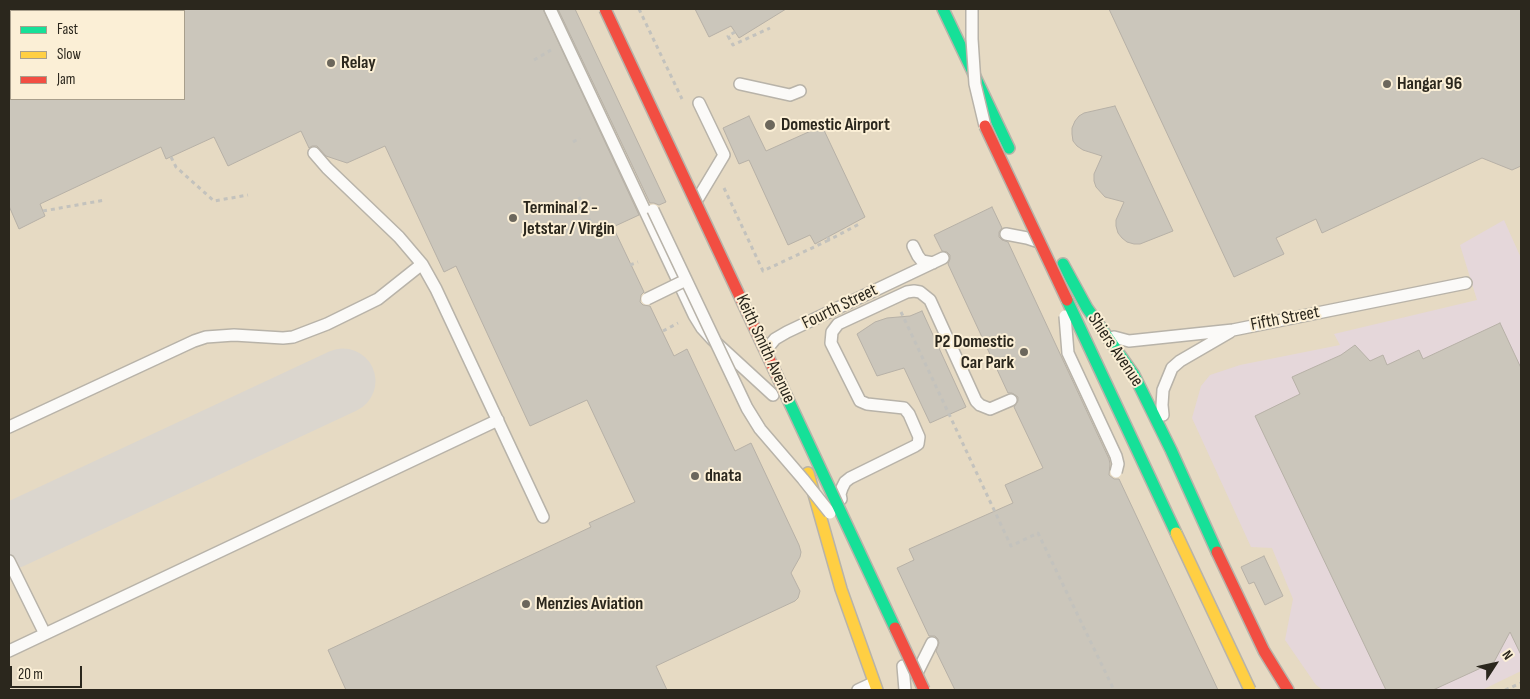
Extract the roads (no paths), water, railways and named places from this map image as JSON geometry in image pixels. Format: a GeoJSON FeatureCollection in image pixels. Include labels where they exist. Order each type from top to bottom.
{"type":"FeatureCollection","features":[{"type":"Feature","properties":{"kind":"street","name":"Keith Smith Avenue"},"geometry":{"type":"LineString","coordinates":[[605,9],[924,690]]}},
{"type":"Feature","properties":{"kind":"street"},"geometry":{"type":"LineString","coordinates":[[943,9],[1014,159]]}},
{"type":"Feature","properties":{"kind":"street","name":"Shiers Avenue"},"geometry":{"type":"LineString","coordinates":[[964,82],[1250,690]]}},
{"type":"Feature","properties":{"kind":"street","name":"Shiers Avenue"},"geometry":{"type":"LineString","coordinates":[[1059,256],[1087,308],[1134,375],[1172,450],[1213,544],[1264,651],[1288,690]]}},
{"type":"Feature","properties":{"kind":"street","name":"Keith Smith Avenue"},"geometry":{"type":"LineString","coordinates":[[762,372],[775,399]]}},
{"type":"Feature","properties":{"kind":"street"},"geometry":{"type":"LineString","coordinates":[[804,464],[818,505],[841,589],[875,686]]}},
{"type":"Feature","properties":{"kind":"lane"},"geometry":{"type":"LineString","coordinates":[[550,9],[694,315],[712,339],[775,399]]}},
{"type":"Feature","properties":{"kind":"lane"},"geometry":{"type":"LineString","coordinates":[[972,9],[972,39],[976,84],[985,126]]}},
{"type":"Feature","properties":{"kind":"lane"},"geometry":{"type":"LineString","coordinates":[[740,84],[790,95],[800,91]]}},
{"type":"Feature","properties":{"kind":"lane"},"geometry":{"type":"LineString","coordinates":[[688,214],[724,155],[699,103]]}},
{"type":"Feature","properties":{"kind":"lane"},"geometry":{"type":"LineString","coordinates":[[314,153],[327,168],[399,237],[422,264],[436,289],[543,516]]}},
{"type":"Feature","properties":{"kind":"lane"},"geometry":{"type":"LineString","coordinates":[[653,210],[747,408],[760,429],[803,479],[860,553]]}},
{"type":"Feature","properties":{"kind":"lane"},"geometry":{"type":"LineString","coordinates":[[1006,234],[1037,242],[1059,256]]}},
{"type":"Feature","properties":{"kind":"lane","name":"Fourth Street"},"geometry":{"type":"LineString","coordinates":[[762,372],[764,356],[768,347],[775,339],[938,261],[922,261],[913,246]]}},
{"type":"Feature","properties":{"kind":"lane"},"geometry":{"type":"LineString","coordinates":[[9,427],[206,336],[234,335],[283,338],[293,337],[327,324],[378,300],[422,264]]}},
{"type":"Feature","properties":{"kind":"lane"},"geometry":{"type":"LineString","coordinates":[[647,299],[686,280]]}},
{"type":"Feature","properties":{"kind":"lane","name":"Fifth Street"},"geometry":{"type":"LineString","coordinates":[[1104,332],[1116,338],[1130,341],[1233,330],[1466,283]]}},
{"type":"Feature","properties":{"kind":"lane"},"geometry":{"type":"LineString","coordinates":[[906,690],[901,630],[841,500],[840,494],[845,482],[850,478],[915,446],[919,441],[918,433],[904,408],[867,404],[860,401],[831,343],[834,328],[838,324],[907,292],[914,290],[920,292],[930,300],[980,405],[990,409],[1011,400]]}},
{"type":"Feature","properties":{"kind":"lane"},"geometry":{"type":"LineString","coordinates":[[1062,292],[1068,354],[1116,456],[1118,464],[1116,472]]}},
{"type":"Feature","properties":{"kind":"lane"},"geometry":{"type":"LineString","coordinates":[[1172,450],[1162,405],[1163,390],[1172,368],[1180,361],[1233,330]]}},
{"type":"Feature","properties":{"kind":"lane"},"geometry":{"type":"LineString","coordinates":[[1071,372],[1103,359],[1118,362],[1134,375]]}},
{"type":"Feature","properties":{"kind":"lane"},"geometry":{"type":"LineString","coordinates":[[9,651],[498,420]]}},
{"type":"Feature","properties":{"kind":"lane"},"geometry":{"type":"LineString","coordinates":[[9,561],[45,634]]}},
{"type":"Feature","properties":{"kind":"lane"},"geometry":{"type":"LineString","coordinates":[[906,690],[932,643]]}},
{"type":"Feature","properties":{"kind":"lane"},"geometry":{"type":"LineString","coordinates":[[858,690],[875,686]]}},
{"type":"Feature","properties":{"kind":"place","name":"Relay"},"geometry":{"type":"Point","coordinates":[331,63]}},
{"type":"Feature","properties":{"kind":"place","name":"Hangar 96"},"geometry":{"type":"Point","coordinates":[1387,84]}},
{"type":"Feature","properties":{"kind":"place","name":"Domestic Airport"},"geometry":{"type":"Point","coordinates":[770,125]}},
{"type":"Feature","properties":{"kind":"place","name":"Terminal 2 - Jetstar / Virgin"},"geometry":{"type":"Point","coordinates":[513,218]}},
{"type":"Feature","properties":{"kind":"place","name":"P2 Domestic Car Park"},"geometry":{"type":"Point","coordinates":[1024,352]}},
{"type":"Feature","properties":{"kind":"place","name":"dnata"},"geometry":{"type":"Point","coordinates":[695,476]}},
{"type":"Feature","properties":{"kind":"place","name":"Menzies Aviation"},"geometry":{"type":"Point","coordinates":[526,604]}}]}
